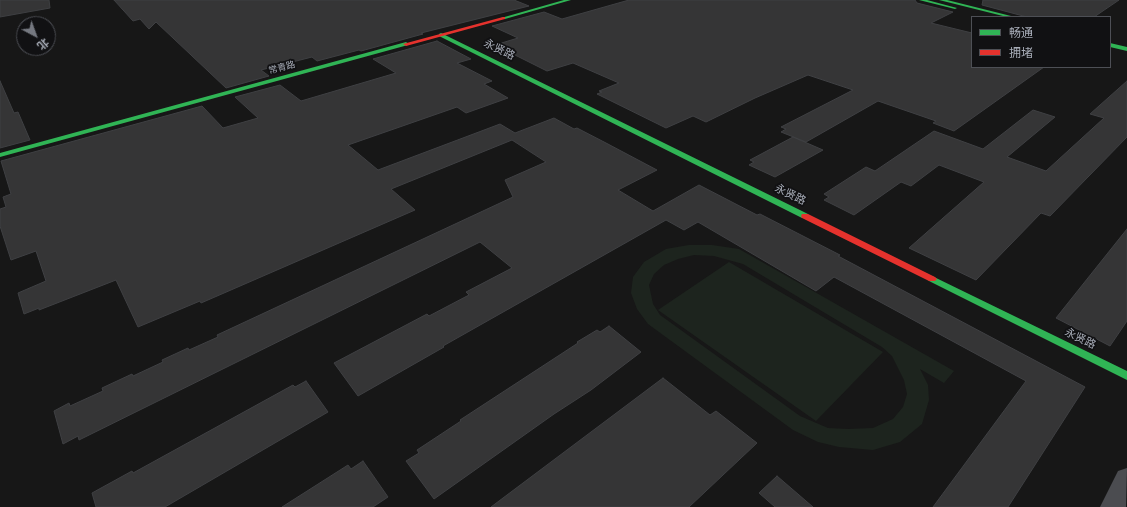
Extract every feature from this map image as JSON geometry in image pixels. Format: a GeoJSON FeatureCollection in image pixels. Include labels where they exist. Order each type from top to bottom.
{"type":"FeatureCollection","features":[{"type":"Feature","properties":{"kind":"street","name":"常青路"},"geometry":{"type":"LineString","coordinates":[[0,155],[569,0]]}},
{"type":"Feature","properties":{"kind":"street"},"geometry":{"type":"LineString","coordinates":[[921,0],[988,16]]}},
{"type":"Feature","properties":{"kind":"street"},"geometry":{"type":"LineString","coordinates":[[941,0],[1009,16]]}},
{"type":"Feature","properties":{"kind":"street","name":"永贤路"},"geometry":{"type":"LineString","coordinates":[[441,35],[1127,376]]}},
{"type":"Feature","properties":{"kind":"street"},"geometry":{"type":"LineString","coordinates":[[1111,40],[1127,44]]}},
{"type":"Feature","properties":{"kind":"street"},"geometry":{"type":"LineString","coordinates":[[1111,45],[1127,49]]}},
{"type":"Feature","properties":{"kind":"street"},"geometry":{"type":"LineString","coordinates":[[1113,507],[1127,479]]}},
{"type":"Feature","properties":{"kind":"shaded area"},"geometry":{"type":"Polygon","coordinates":[[[689,245],[712,245],[739,249],[954,371],[944,383],[920,369],[928,385],[929,400],[922,424],[900,442],[873,450],[839,447],[818,442],[793,430],[648,324],[637,309],[631,293],[633,277],[644,262],[666,249],[689,245]],[[694,255],[678,259],[664,265],[654,274],[649,285],[653,304],[660,315],[800,416],[828,428],[848,429],[873,428],[893,419],[903,407],[907,394],[904,380],[892,356],[882,347],[743,264],[714,256],[694,255]]]}},
{"type":"Feature","properties":{"kind":"shaded area"},"geometry":{"type":"Polygon","coordinates":[[[729,262],[883,352],[816,421],[658,310],[729,262]]]}},
{"type":"Feature","properties":{"kind":"building"},"geometry":{"type":"Polygon","coordinates":[[[0,0],[49,0],[50,8],[0,17],[0,0]]]}},
{"type":"Feature","properties":{"kind":"building"},"geometry":{"type":"Polygon","coordinates":[[[114,0],[514,0],[529,6],[421,33],[423,34],[361,51],[359,50],[317,61],[312,57],[261,70],[269,76],[226,88],[156,22],[149,29],[140,19],[133,21],[114,0]]]}},
{"type":"Feature","properties":{"kind":"building"},"geometry":{"type":"Polygon","coordinates":[[[629,0],[915,0],[917,3],[953,12],[931,23],[971,33],[971,68],[1043,68],[954,131],[933,123],[936,121],[878,101],[806,142],[781,132],[786,129],[781,127],[853,90],[808,75],[755,98],[706,122],[693,116],[666,128],[597,94],[602,92],[599,91],[619,83],[573,63],[547,71],[495,45],[518,38],[492,26],[544,12],[562,19],[629,0]]]}},
{"type":"Feature","properties":{"kind":"building"},"geometry":{"type":"Polygon","coordinates":[[[983,0],[1119,0],[1095,16],[1023,16],[982,5],[983,0]]]}},
{"type":"Feature","properties":{"kind":"building"},"geometry":{"type":"Polygon","coordinates":[[[437,41],[471,59],[457,63],[492,81],[484,84],[508,98],[466,113],[457,107],[348,145],[378,170],[500,124],[515,133],[554,118],[574,129],[577,128],[657,170],[618,190],[653,211],[699,185],[840,255],[838,256],[1085,387],[1008,507],[933,507],[1026,381],[834,277],[816,291],[698,222],[684,230],[666,220],[443,346],[444,347],[358,396],[334,363],[427,314],[429,316],[469,295],[466,292],[512,268],[480,242],[79,440],[78,436],[63,444],[54,411],[69,403],[70,406],[103,391],[102,388],[132,374],[133,376],[188,348],[189,350],[218,337],[217,335],[513,197],[505,180],[546,162],[512,140],[391,189],[415,210],[201,303],[200,301],[138,327],[116,280],[39,310],[39,308],[24,314],[18,293],[46,281],[36,251],[11,260],[0,226],[0,209],[6,207],[3,197],[11,194],[1,161],[202,106],[223,128],[258,118],[235,97],[280,85],[301,101],[396,73],[373,59],[437,41]]]}},
{"type":"Feature","properties":{"kind":"building"},"geometry":{"type":"Polygon","coordinates":[[[0,81],[14,113],[18,112],[30,140],[0,148],[0,81]]]}},
{"type":"Feature","properties":{"kind":"building"},"geometry":{"type":"Polygon","coordinates":[[[1127,81],[1127,137],[1050,216],[1041,213],[976,280],[909,248],[984,182],[939,165],[911,186],[901,182],[854,215],[824,200],[829,197],[824,194],[866,167],[875,171],[934,131],[983,149],[1033,110],[1055,117],[1007,157],[1046,171],[1104,118],[1090,114],[1127,81]]]}},
{"type":"Feature","properties":{"kind":"building"},"geometry":{"type":"Polygon","coordinates":[[[793,137],[823,150],[775,177],[749,165],[754,162],[750,160],[793,137]]]}},
{"type":"Feature","properties":{"kind":"building"},"geometry":{"type":"Polygon","coordinates":[[[1127,229],[1127,321],[1110,346],[1056,318],[1127,229]]]}},
{"type":"Feature","properties":{"kind":"building"},"geometry":{"type":"Polygon","coordinates":[[[609,326],[641,352],[591,390],[554,414],[434,499],[406,461],[419,453],[417,450],[578,343],[577,342],[597,330],[600,332],[609,326]]]}},
{"type":"Feature","properties":{"kind":"building"},"geometry":{"type":"Polygon","coordinates":[[[663,378],[710,415],[716,411],[757,443],[689,507],[491,507],[663,378]]]}},
{"type":"Feature","properties":{"kind":"building"},"geometry":{"type":"Polygon","coordinates":[[[306,381],[328,412],[165,507],[96,507],[92,493],[132,471],[133,473],[293,385],[295,387],[306,381]]]}},
{"type":"Feature","properties":{"kind":"building"},"geometry":{"type":"Polygon","coordinates":[[[363,461],[388,497],[373,507],[282,507],[348,465],[351,469],[363,461]]]}},
{"type":"Feature","properties":{"kind":"building"},"geometry":{"type":"Polygon","coordinates":[[[777,476],[813,507],[775,507],[759,493],[777,476]]]}},
{"type":"Feature","properties":{"kind":"traffic: fast"},"geometry":{"type":"LineString","coordinates":[[503,18],[569,0]]}},
{"type":"Feature","properties":{"kind":"traffic: fast"},"geometry":{"type":"LineString","coordinates":[[921,0],[955,8]]}},
{"type":"Feature","properties":{"kind":"traffic: fast"},"geometry":{"type":"LineString","coordinates":[[941,0],[1009,16]]}},
{"type":"Feature","properties":{"kind":"traffic: fast"},"geometry":{"type":"LineString","coordinates":[[441,35],[805,216]]}},
{"type":"Feature","properties":{"kind":"traffic: fast"},"geometry":{"type":"LineString","coordinates":[[0,155],[406,44]]}},
{"type":"Feature","properties":{"kind":"traffic: fast"},"geometry":{"type":"LineString","coordinates":[[1111,45],[1127,49]]}},
{"type":"Feature","properties":{"kind":"traffic: fast"},"geometry":{"type":"LineString","coordinates":[[932,279],[1127,376]]}},
{"type":"Feature","properties":{"kind":"traffic: jam"},"geometry":{"type":"LineString","coordinates":[[406,44],[503,18]]}},
{"type":"Feature","properties":{"kind":"traffic: jam"},"geometry":{"type":"LineString","coordinates":[[805,216],[932,279]]}}]}
